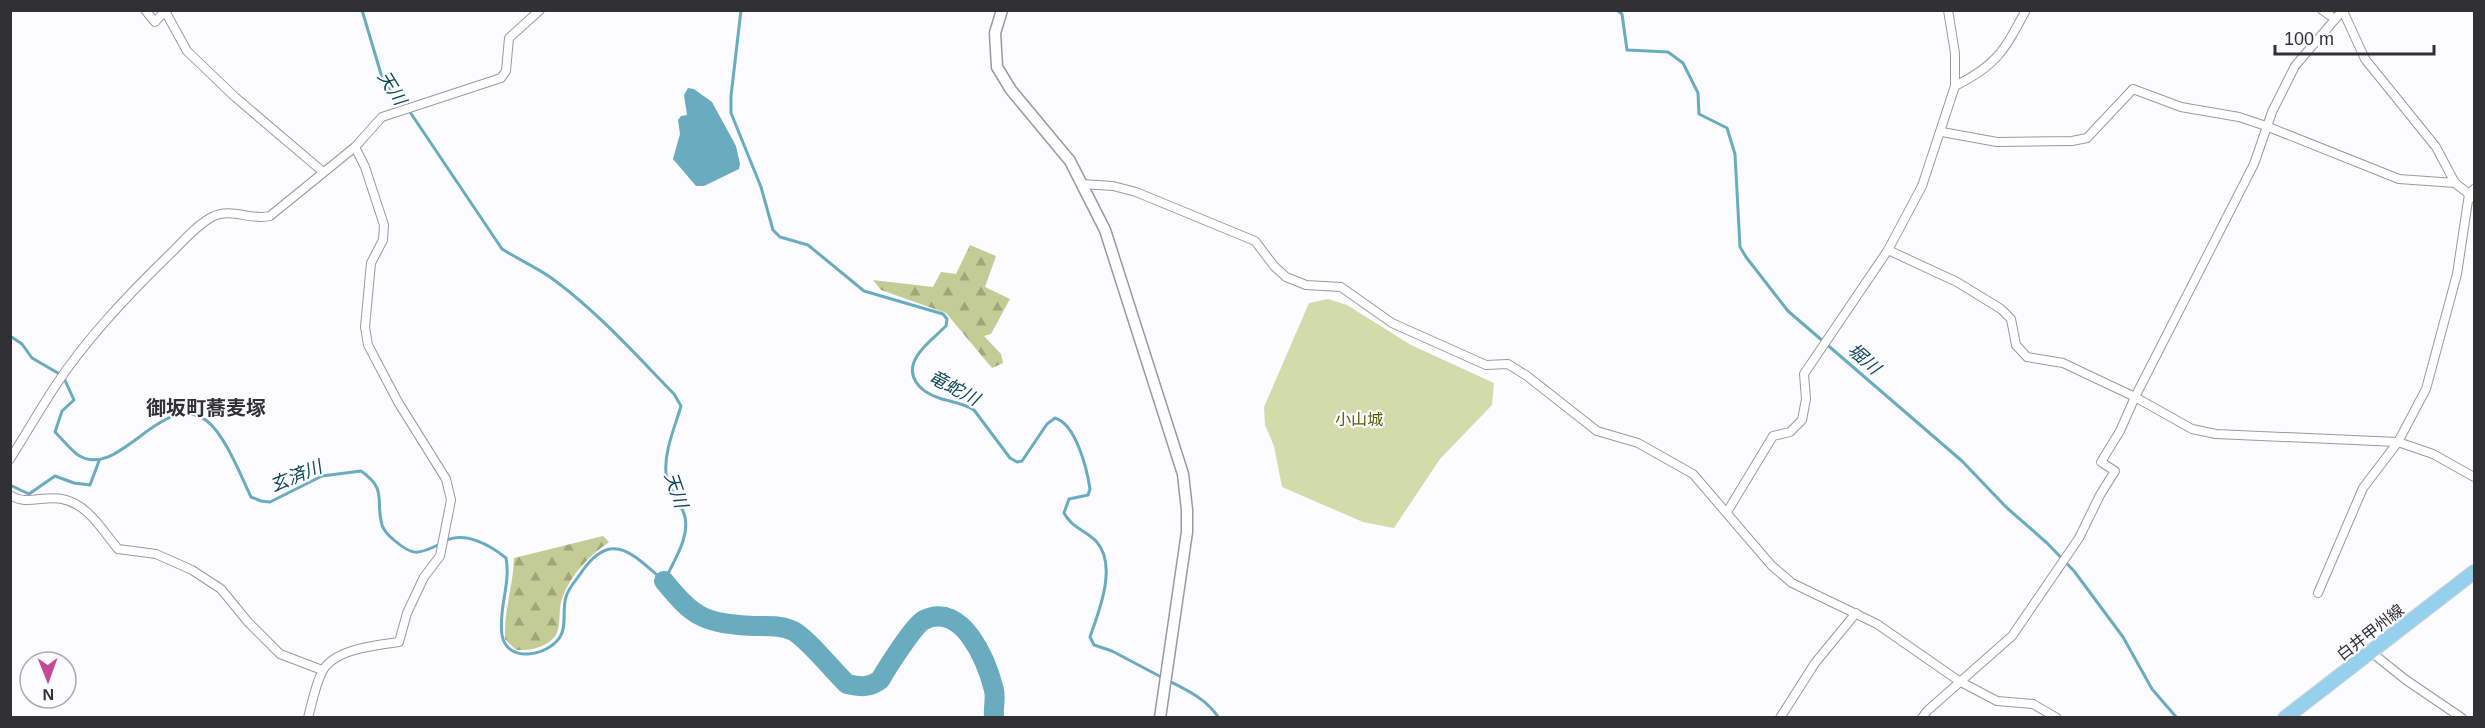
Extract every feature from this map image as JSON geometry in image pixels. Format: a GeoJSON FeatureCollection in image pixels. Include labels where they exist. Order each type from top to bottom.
{"type":"FeatureCollection","features":[{"type":"Feature","properties":{"kind":"main road","name":"白井甲州線"},"geometry":{"type":"LineString","coordinates":[[2285,717],[2475,572]]}},
{"type":"Feature","properties":{"kind":"street"},"geometry":{"type":"LineString","coordinates":[[145,10],[156,22],[165,11],[187,51],[235,97],[322,171]]}},
{"type":"Feature","properties":{"kind":"street"},"geometry":{"type":"LineString","coordinates":[[10,459],[58,381],[133,290],[211,218],[222,213],[240,213],[259,219],[270,216],[322,171],[355,147],[382,117],[501,78],[506,72],[509,38],[540,10]]}},
{"type":"Feature","properties":{"kind":"street"},"geometry":{"type":"LineString","coordinates":[[1002,10],[995,33],[997,67],[1011,90],[1070,161],[1108,239],[1183,474],[1187,532],[1160,717]]}},
{"type":"Feature","properties":{"kind":"street"},"geometry":{"type":"LineString","coordinates":[[1727,512],[1773,436],[1790,432],[1802,420],[1806,399],[1804,374],[1888,250],[1922,186],[1942,132],[1955,86],[1955,53],[1947,10]]}},
{"type":"Feature","properties":{"kind":"street"},"geometry":{"type":"LineString","coordinates":[[1955,86],[1980,73],[2003,51],[2026,10]]}},
{"type":"Feature","properties":{"kind":"street"},"geometry":{"type":"LineString","coordinates":[[2322,10],[2335,19]]}},
{"type":"Feature","properties":{"kind":"street"},"geometry":{"type":"LineString","coordinates":[[1922,717],[1959,681],[2012,636],[2065,559],[2115,471],[2102,462],[2120,431],[2135,397],[2254,164],[2266,126],[2295,66],[2343,11],[2365,59],[2436,147],[2455,183],[2473,196],[2457,274],[2426,388],[2398,442],[2364,488],[2318,593]]}},
{"type":"Feature","properties":{"kind":"street"},"geometry":{"type":"LineString","coordinates":[[1942,132],[1997,142],[2072,141],[2087,138],[2133,89],[2181,107],[2239,117],[2266,126],[2399,179],[2455,183]]}},
{"type":"Feature","properties":{"kind":"street"},"geometry":{"type":"LineString","coordinates":[[308,717],[322,670],[333,660],[355,650],[399,642],[407,613],[424,577],[440,556],[451,500],[446,479],[398,402],[368,345],[365,327],[371,263],[383,240],[384,225],[366,168],[355,147]]}},
{"type":"Feature","properties":{"kind":"street"},"geometry":{"type":"LineString","coordinates":[[1082,183],[1113,186],[1136,192],[1255,241],[1274,266],[1286,277],[1306,285],[1341,287],[1392,323],[1486,365],[1508,364],[1598,431],[1638,443],[1693,474],[1772,566],[1792,583],[1877,624],[1959,681],[1997,701],[2033,704],[2057,717]]}},
{"type":"Feature","properties":{"kind":"street"},"geometry":{"type":"LineString","coordinates":[[1888,250],[1957,282],[2001,309],[2011,319],[2016,345],[2027,357],[2063,363],[2135,397],[2192,429],[2216,434],[2398,442],[2433,454],[2475,477]]}},
{"type":"Feature","properties":{"kind":"street"},"geometry":{"type":"LineString","coordinates":[[10,495],[18,501],[62,499],[85,508],[118,549],[156,554],[192,570],[221,589],[248,622],[280,654],[322,670]]}},
{"type":"Feature","properties":{"kind":"street"},"geometry":{"type":"LineString","coordinates":[[1780,717],[1815,663],[1856,614]]}},
{"type":"Feature","properties":{"kind":"street"},"geometry":{"type":"LineString","coordinates":[[2371,652],[2406,680],[2462,717]]}},
{"type":"Feature","properties":{"kind":"green space"},"geometry":{"type":"Polygon","coordinates":[[[970,245],[996,256],[985,287],[1010,299],[991,334],[984,336],[1001,354],[1003,363],[992,368],[946,313],[881,290],[873,280],[933,287],[941,272],[956,274],[970,245]]]}},
{"type":"Feature","properties":{"kind":"green space","name":"小山城"},"geometry":{"type":"Polygon","coordinates":[[[1328,299],[1347,305],[1411,345],[1494,383],[1492,405],[1440,459],[1394,528],[1363,522],[1282,487],[1274,446],[1265,425],[1264,407],[1309,303],[1328,299]]]}},
{"type":"Feature","properties":{"kind":"green space"},"geometry":{"type":"Polygon","coordinates":[[[603,536],[609,542],[582,566],[571,580],[563,596],[556,635],[540,647],[516,650],[505,639],[514,558],[603,536]]]}},
{"type":"Feature","properties":{"kind":"water"},"geometry":{"type":"Polygon","coordinates":[[[688,88],[694,89],[712,102],[736,146],[740,164],[739,169],[704,186],[696,186],[673,159],[680,134],[678,120],[681,116],[687,115],[684,95],[688,88]]]}},
{"type":"Feature","properties":{"kind":"waterway","name":"天川"},"geometry":{"type":"LineString","coordinates":[[362,10],[381,74],[396,98],[410,112],[502,249],[550,277],[583,304],[615,333],[674,394],[681,406],[668,448],[666,473],[683,511],[686,528],[681,547],[664,581],[634,556],[614,549],[604,551],[594,557],[569,590],[565,602],[562,633],[547,649],[528,654],[519,653],[511,650],[505,644],[501,625],[507,577],[506,558],[493,548],[477,541],[461,538],[445,541]]}},
{"type":"Feature","properties":{"kind":"waterway","name":"竜蛇川"},"geometry":{"type":"LineString","coordinates":[[741,10],[731,113],[761,187],[773,230],[780,237],[808,245],[864,291],[943,314],[947,319],[946,326],[920,351],[916,358],[913,366],[916,382],[932,395],[974,410],[1010,458],[1017,462],[1022,461],[1047,424],[1055,418],[1069,429],[1083,459],[1090,489],[1088,495],[1069,499],[1064,513],[1070,522],[1096,541],[1106,562],[1105,588],[1090,637],[1094,645],[1112,651],[1163,678]]}},
{"type":"Feature","properties":{"kind":"waterway","name":"堀川"},"geometry":{"type":"LineString","coordinates":[[1617,10],[1622,14],[1627,50],[1668,52],[1683,63],[1698,93],[1699,114],[1727,128],[1735,154],[1740,247],[1788,311],[1962,461],[2006,507],[2047,543],[2074,571],[2123,637],[2152,689],[2177,718]]}},
{"type":"Feature","properties":{"kind":"waterway","name":"玄済川"},"geometry":{"type":"LineString","coordinates":[[10,336],[22,344],[32,358],[63,376],[74,400],[62,411],[55,432],[78,455],[94,460],[109,456],[158,424],[174,416],[191,414],[214,427],[232,456],[251,497],[270,502],[322,476],[361,471],[378,490],[382,525],[390,537],[406,549],[416,552],[440,544]]}},
{"type":"Feature","properties":{"kind":"waterway"},"geometry":{"type":"LineString","coordinates":[[10,485],[29,494],[55,476],[74,483],[90,485],[99,461]]}},
{"type":"Feature","properties":{"kind":"waterway","name":"天川"},"geometry":{"type":"LineString","coordinates":[[664,581],[684,604],[702,617],[737,625],[786,628],[797,633],[847,684],[856,686],[868,686],[880,680],[894,657],[924,620],[938,616],[950,619],[961,626],[971,637],[986,665],[995,693],[994,718]]}},
{"type":"Feature","properties":{"kind":"waterway","name":"竜蛇川"},"geometry":{"type":"LineString","coordinates":[[1169,681],[1203,701],[1219,718]]}},
{"type":"Feature","properties":{"kind":"district","name":"御坂町蕎麦塚"},"geometry":{"type":"Point","coordinates":[206,408]}}]}
